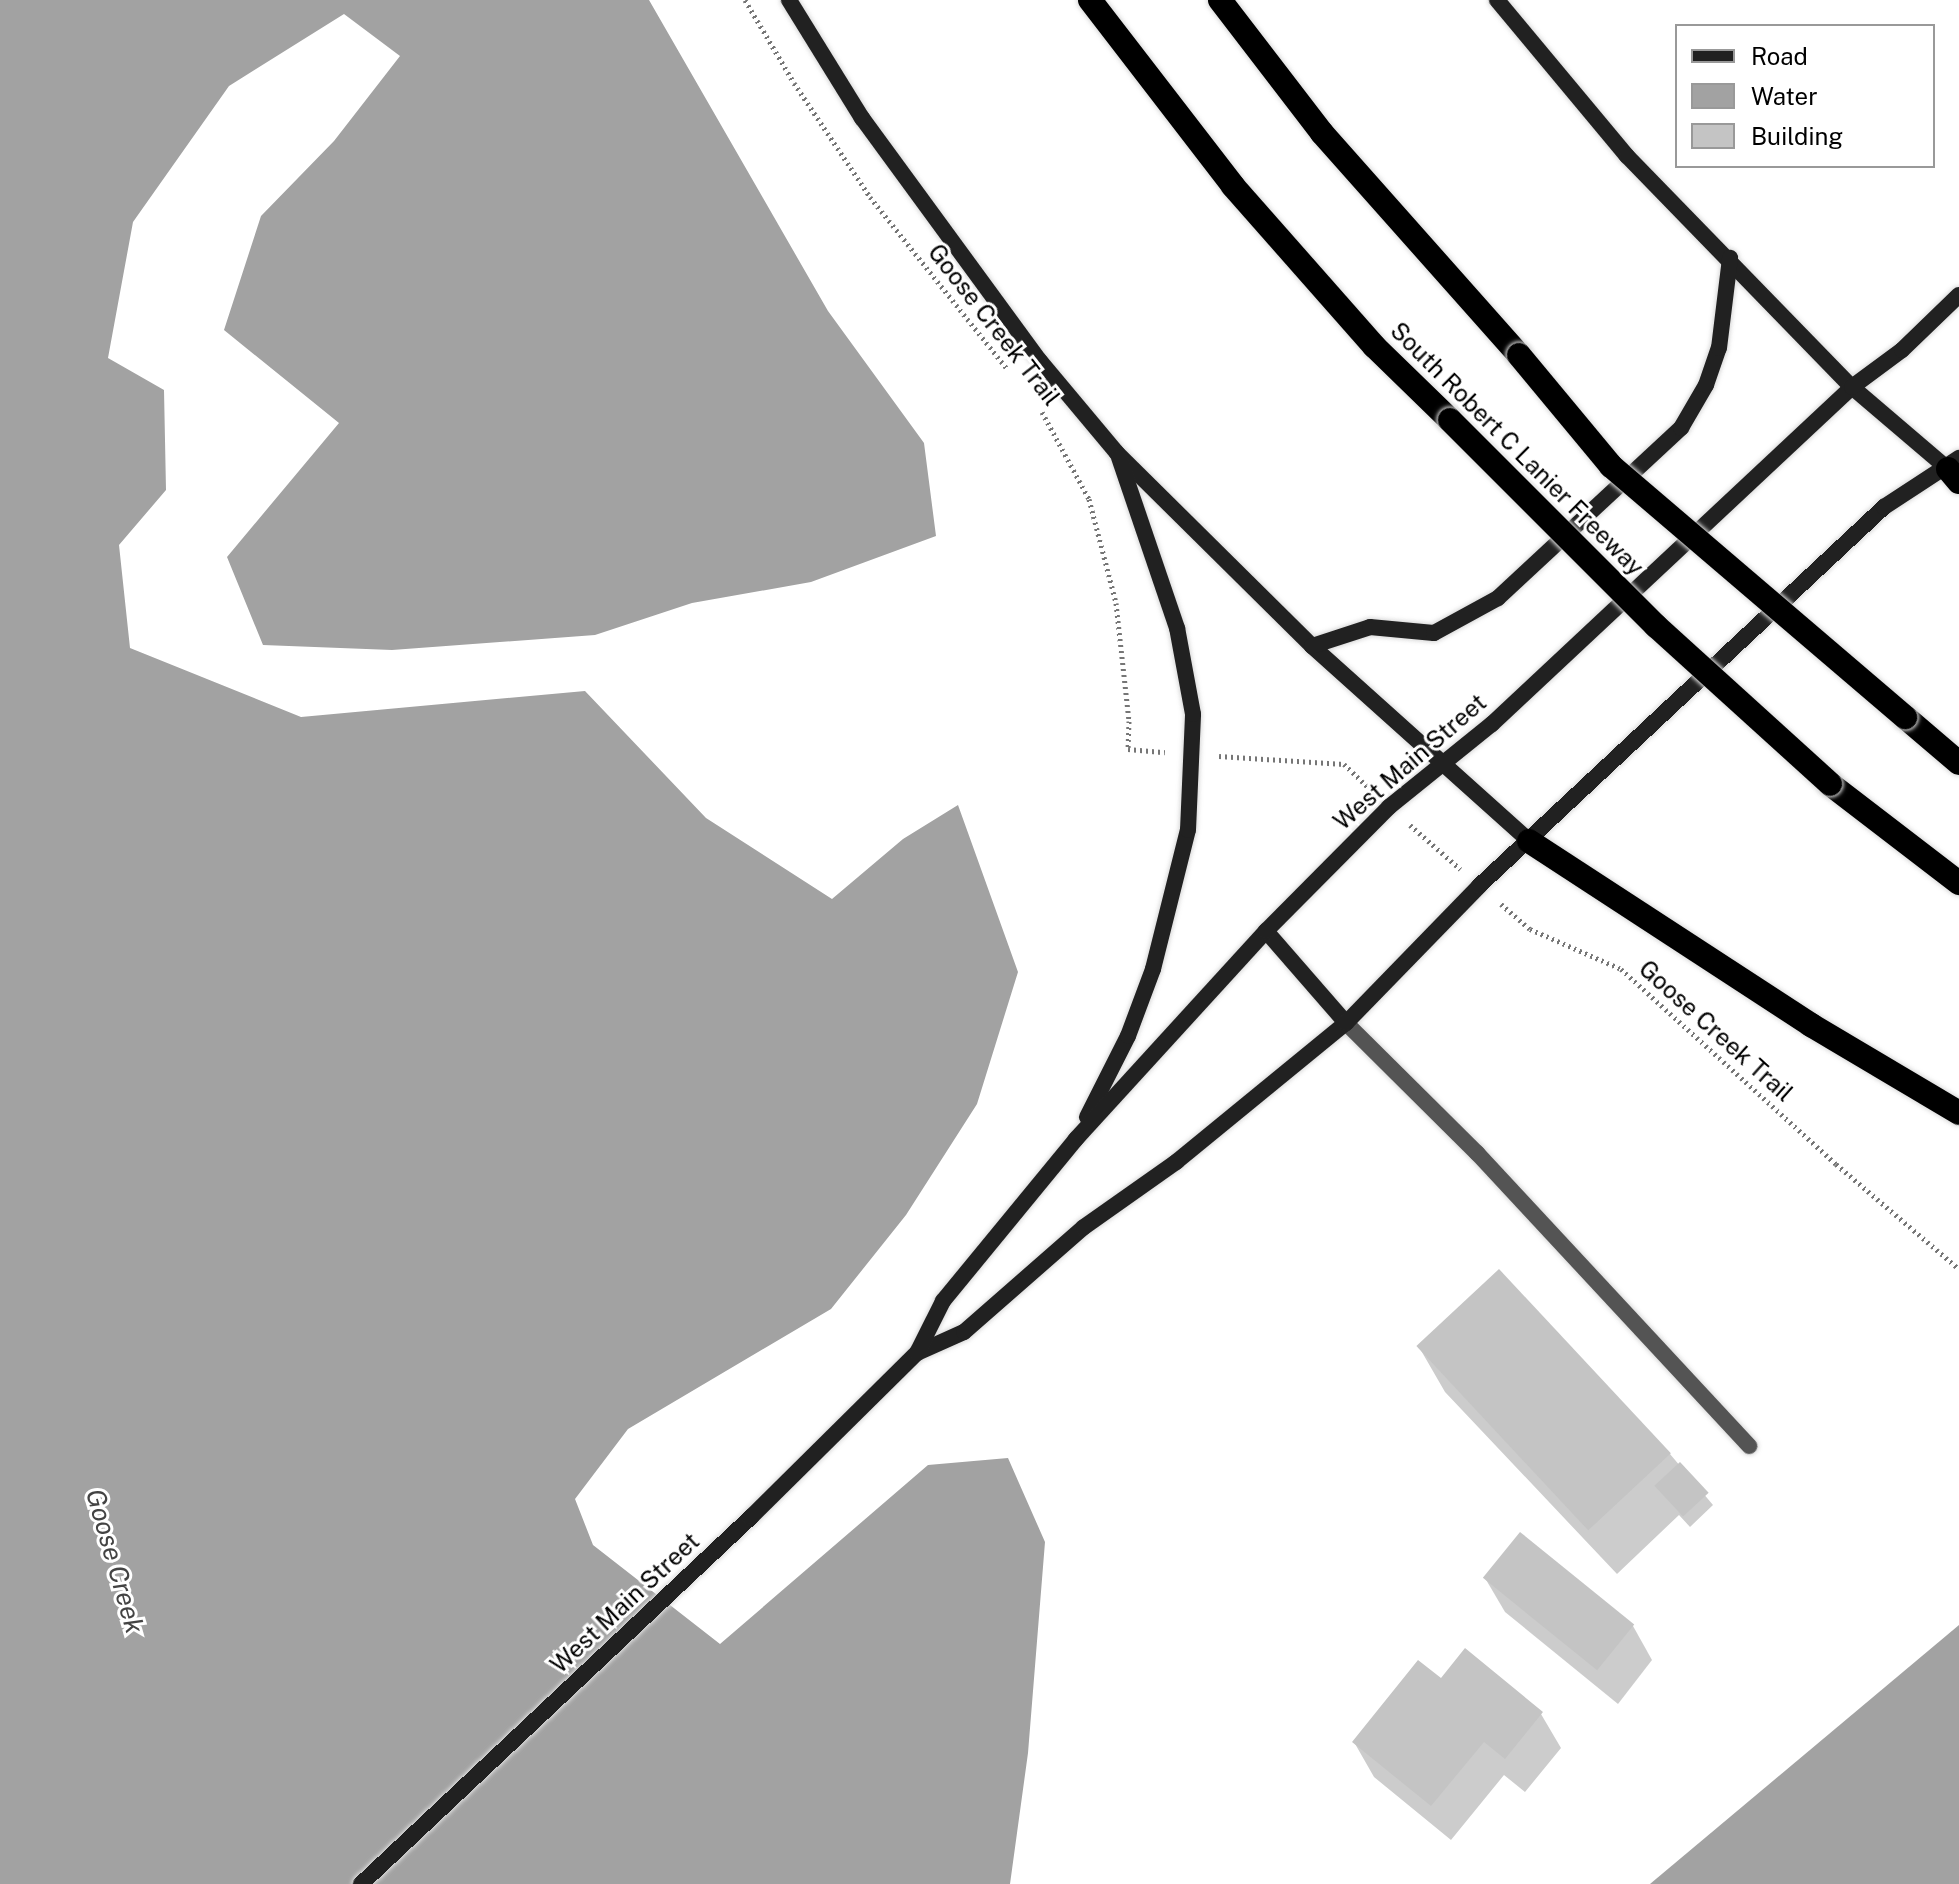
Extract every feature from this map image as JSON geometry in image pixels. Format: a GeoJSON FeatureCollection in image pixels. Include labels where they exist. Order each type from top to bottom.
{"type":"FeatureCollection","features":[{"type":"Feature","properties":{"kind":"highway","name":"South Robert C Lanier Freeway"},"geometry":{"type":"LineString","coordinates":[[1090,0],[1233,186],[1374,346],[1656,626],[1830,784],[1959,883]]}},
{"type":"Feature","properties":{"kind":"highway"},"geometry":{"type":"LineString","coordinates":[[1220,0],[1322,133],[1519,355],[1611,466],[1959,763]]}},
{"type":"Feature","properties":{"kind":"highway"},"geometry":{"type":"LineString","coordinates":[[1529,841],[1811,1025],[1959,1113]]}},
{"type":"Feature","properties":{"kind":"main road"},"geometry":{"type":"LineString","coordinates":[[789,0],[862,118],[1040,361],[1117,453],[1312,646],[1529,841]]}},
{"type":"Feature","properties":{"kind":"main road"},"geometry":{"type":"LineString","coordinates":[[1497,0],[1627,156],[1730,258],[1852,387],[1955,469]]}},
{"type":"Feature","properties":{"kind":"main road"},"geometry":{"type":"LineString","coordinates":[[1312,646],[1370,627],[1434,633],[1498,598],[1681,428],[1706,385],[1719,348],[1730,258]]}},
{"type":"Feature","properties":{"kind":"main road","name":"West Main Street"},"geometry":{"type":"LineString","coordinates":[[361,1884],[751,1517],[917,1353],[943,1301],[1076,1139],[1266,931],[1389,807],[1492,724],[1852,387],[1902,350],[1959,295]]}},
{"type":"Feature","properties":{"kind":"main road"},"geometry":{"type":"LineString","coordinates":[[1076,1139],[1128,1036],[1153,969],[1188,830],[1193,714],[1177,628],[1117,453]]}},
{"type":"Feature","properties":{"kind":"main road","name":"West Main Street"},"geometry":{"type":"LineString","coordinates":[[917,1353],[964,1332],[1084,1227],[1176,1162],[1346,1023],[1479,886],[1884,507],[1955,469]]}},
{"type":"Feature","properties":{"kind":"main road"},"geometry":{"type":"LineString","coordinates":[[1266,931],[1346,1023]]}},
{"type":"Feature","properties":{"kind":"lane"},"geometry":{"type":"LineString","coordinates":[[1346,1023],[1477,1153],[1749,1446]]}},
{"type":"Feature","properties":{"kind":"path","name":"Goose Creek Trail"},"geometry":{"type":"LineString","coordinates":[[745,0],[794,83],[870,197],[1014,377]]}},
{"type":"Feature","properties":{"kind":"path","name":"Goose Creek Trail"},"geometry":{"type":"LineString","coordinates":[[1032,399],[1089,499],[1116,603],[1129,721],[1128,749],[1344,764],[1530,929],[1621,969],[1847,1175],[1959,1269]]}},
{"type":"Feature","properties":{"kind":"water","name":"Goose Creek"},"geometry":{"type":"Polygon","coordinates":[[[0,0],[649,0],[828,311],[924,443],[936,536],[811,582],[692,603],[595,635],[392,650],[263,645],[227,557],[339,423],[224,330],[261,216],[334,141],[400,56],[344,14],[229,86],[133,222],[108,358],[164,390],[166,490],[119,545],[130,648],[301,717],[585,691],[706,818],[832,899],[903,839],[958,805],[1018,972],[977,1104],[906,1215],[831,1309],[628,1429],[575,1499],[593,1545],[720,1644],[928,1465],[1008,1458],[1045,1542],[1028,1753],[1010,1884],[0,1884],[0,0]]]}},
{"type":"Feature","properties":{"kind":"water"},"geometry":{"type":"Polygon","coordinates":[[[1959,1625],[1959,1884],[1650,1884],[1959,1625]]]}},
{"type":"Feature","properties":{"kind":"building"},"geometry":{"type":"Polygon","coordinates":[[[1499,1269],[1671,1453],[1588,1530],[1416,1346],[1499,1269]]]}},
{"type":"Feature","properties":{"kind":"building"},"geometry":{"type":"Polygon","coordinates":[[[1680,1462],[1709,1493],[1683,1517],[1654,1486],[1680,1462]]]}},
{"type":"Feature","properties":{"kind":"building"},"geometry":{"type":"Polygon","coordinates":[[[1520,1532],[1634,1625],[1597,1670],[1483,1578],[1520,1532]]]}},
{"type":"Feature","properties":{"kind":"building"},"geometry":{"type":"Polygon","coordinates":[[[1465,1648],[1543,1712],[1505,1759],[1484,1742],[1431,1806],[1352,1742],[1418,1660],[1441,1678],[1465,1648]]]}}]}
